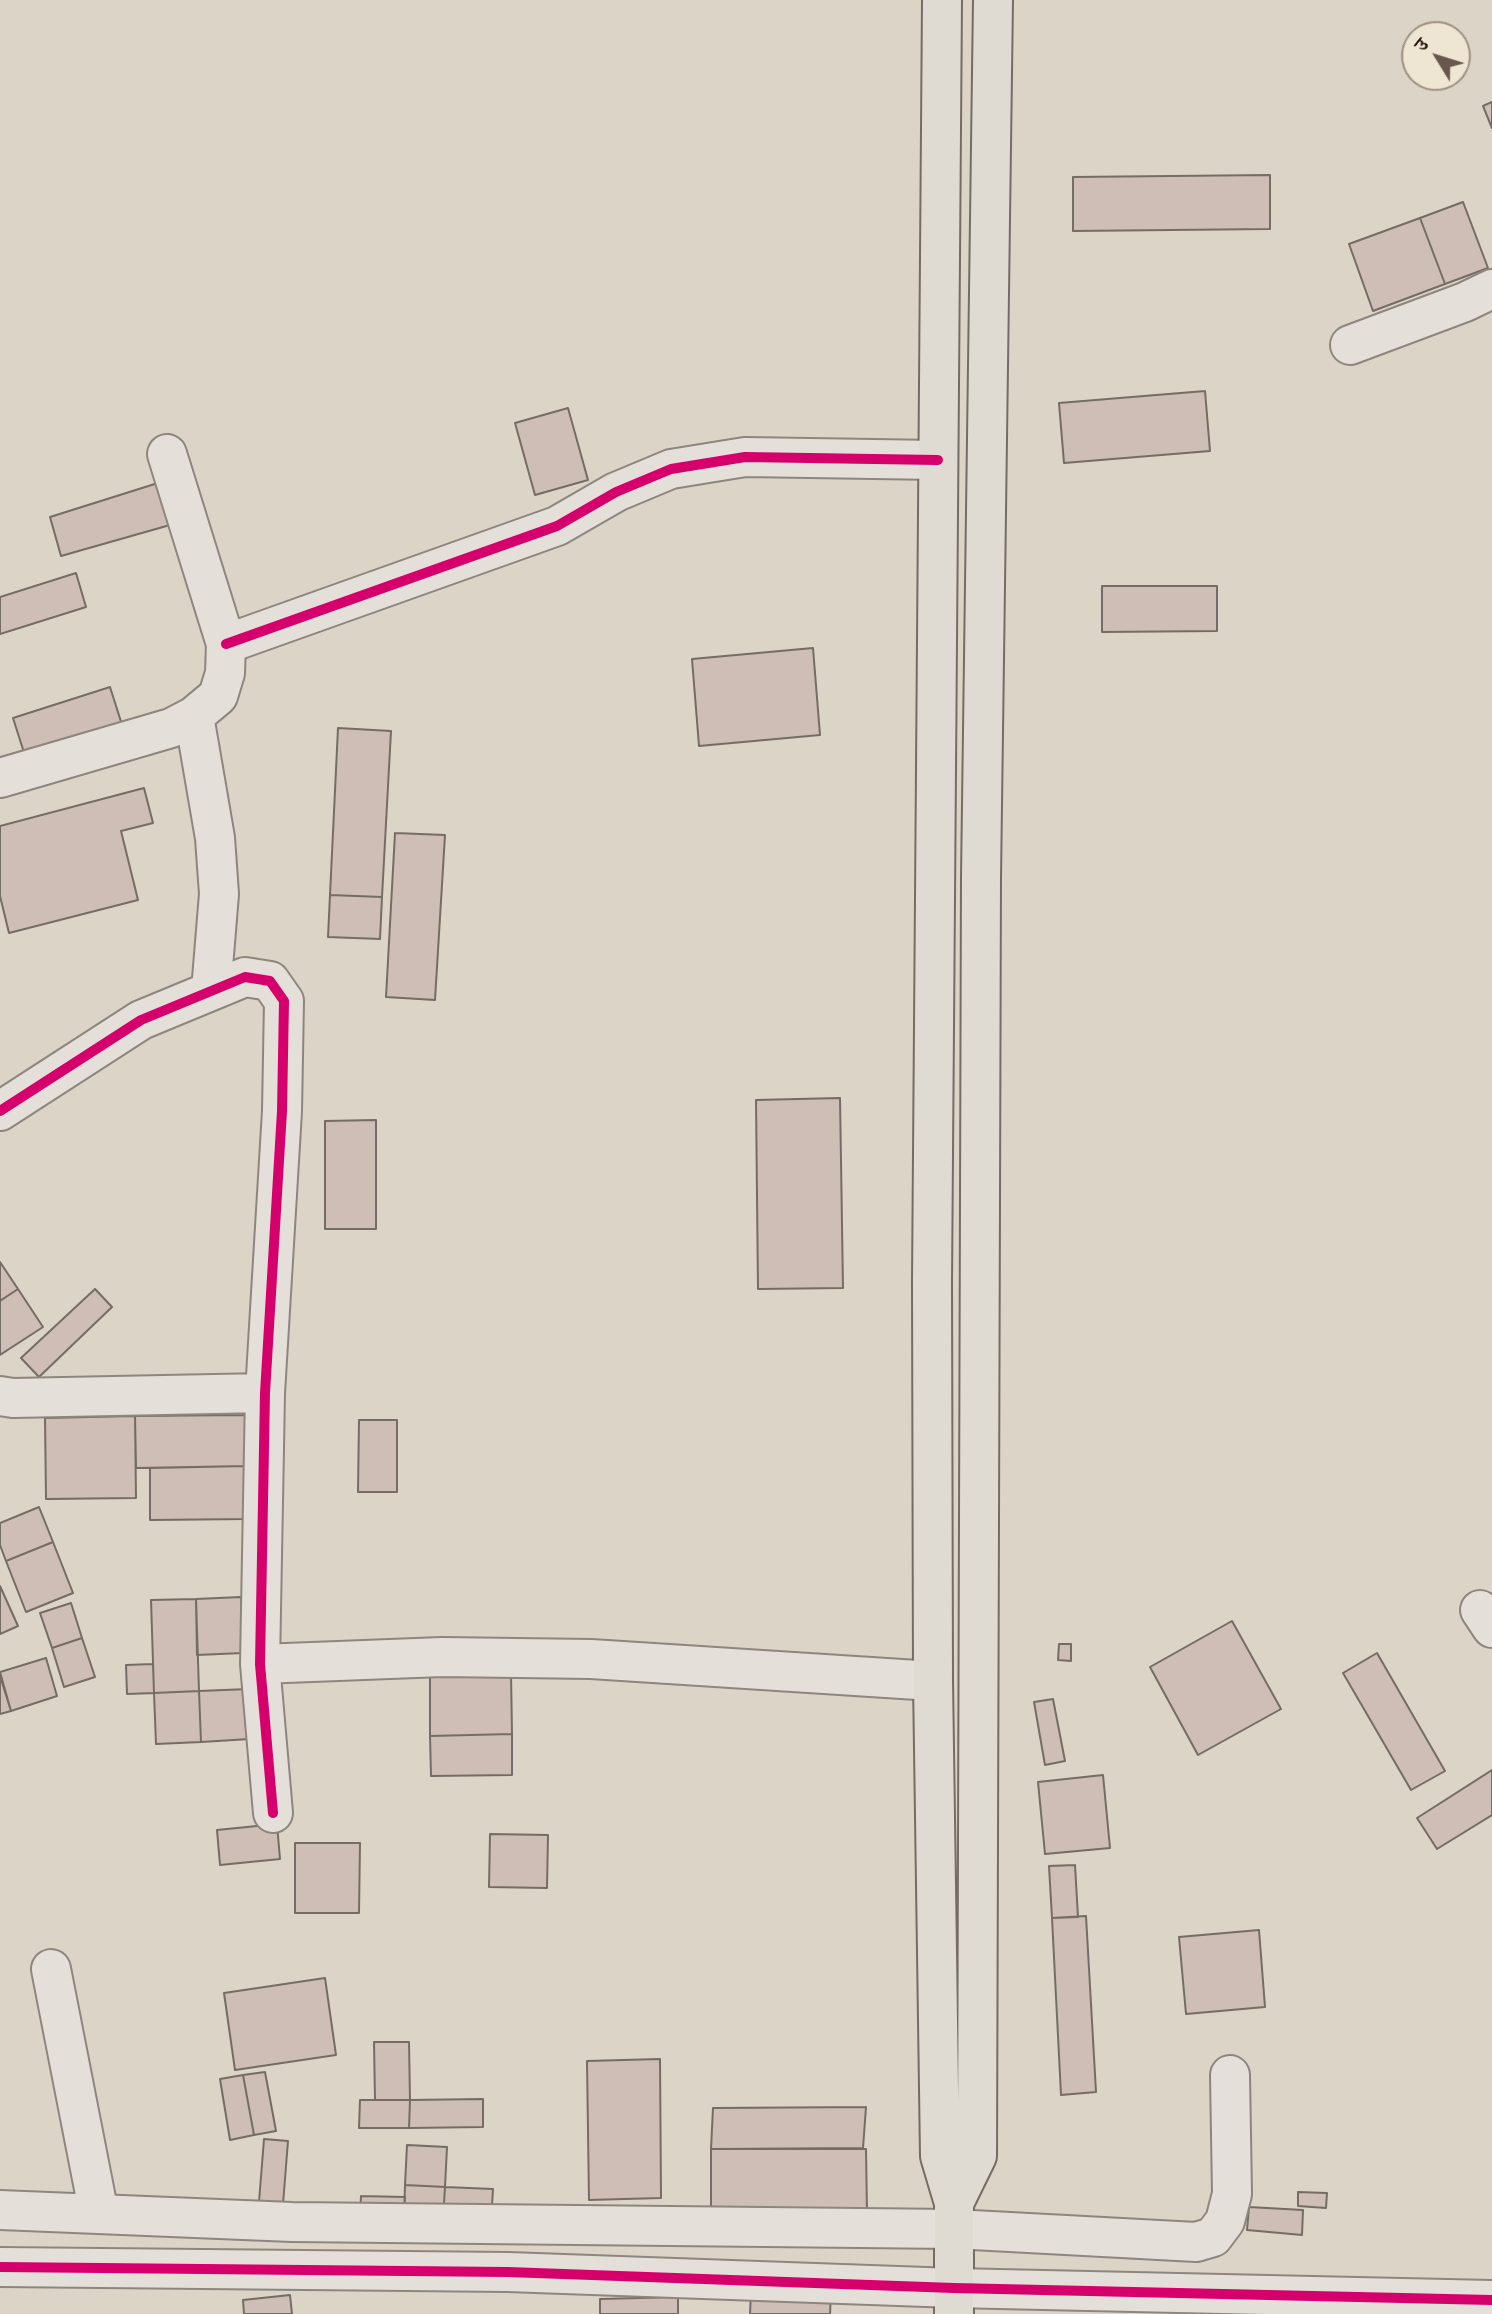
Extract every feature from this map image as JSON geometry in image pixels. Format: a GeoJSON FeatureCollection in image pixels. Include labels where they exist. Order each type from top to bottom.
{"type":"FeatureCollection","features":[{"type":"Feature","properties":{"kind":"highway"},"geometry":{"type":"LineString","coordinates":[[942,0],[932,1282],[933,1681],[940,2156],[954,2216],[954,2301]]}},
{"type":"Feature","properties":{"kind":"highway"},"geometry":{"type":"LineString","coordinates":[[954,2216],[977,2156],[981,877],[993,0]]}},
{"type":"Feature","properties":{"kind":"street"},"geometry":{"type":"LineString","coordinates":[[1350,345],[1465,302],[1492,289]]}},
{"type":"Feature","properties":{"kind":"street"},"geometry":{"type":"LineString","coordinates":[[0,778],[171,728],[194,716],[218,696],[225,673],[226,644],[167,454]]}},
{"type":"Feature","properties":{"kind":"street"},"geometry":{"type":"LineString","coordinates":[[226,644],[557,526],[616,492],[671,469],[744,457],[938,460]]}},
{"type":"Feature","properties":{"kind":"street"},"geometry":{"type":"LineString","coordinates":[[194,716],[215,838],[219,894],[211,990]]}},
{"type":"Feature","properties":{"kind":"street"},"geometry":{"type":"LineString","coordinates":[[0,1111],[141,1020],[211,990],[245,977],[270,981],[284,1000],[282,1111],[265,1393],[260,1664],[273,1813]]}},
{"type":"Feature","properties":{"kind":"street"},"geometry":{"type":"LineString","coordinates":[[0,1396],[13,1398],[265,1393]]}},
{"type":"Feature","properties":{"kind":"street"},"geometry":{"type":"LineString","coordinates":[[260,1664],[442,1657],[591,1659],[933,1681]]}},
{"type":"Feature","properties":{"kind":"street"},"geometry":{"type":"LineString","coordinates":[[51,1969],[99,2214]]}},
{"type":"Feature","properties":{"kind":"street"},"geometry":{"type":"LineString","coordinates":[[0,2210],[292,2222],[954,2216],[1196,2242],[1213,2237],[1225,2221],[1231,2194],[1230,2075]]}},
{"type":"Feature","properties":{"kind":"street"},"geometry":{"type":"LineString","coordinates":[[0,2267],[508,2272],[954,2301],[1492,2300]]}},
{"type":"Feature","properties":{"kind":"building"},"geometry":{"type":"Polygon","coordinates":[[[1492,102],[1492,128],[1483,106],[1492,102]]]}},
{"type":"Feature","properties":{"kind":"building"},"geometry":{"type":"Polygon","coordinates":[[[1270,175],[1270,229],[1073,231],[1073,177],[1270,175]]]}},
{"type":"Feature","properties":{"kind":"building"},"geometry":{"type":"Polygon","coordinates":[[[1463,202],[1488,268],[1445,284],[1420,218],[1463,202]]]}},
{"type":"Feature","properties":{"kind":"building"},"geometry":{"type":"Polygon","coordinates":[[[1420,218],[1445,284],[1373,311],[1349,244],[1420,218]]]}},
{"type":"Feature","properties":{"kind":"building"},"geometry":{"type":"Polygon","coordinates":[[[1205,391],[1210,451],[1064,463],[1059,403],[1205,391]]]}},
{"type":"Feature","properties":{"kind":"building"},"geometry":{"type":"Polygon","coordinates":[[[568,408],[588,480],[535,495],[515,423],[568,408]]]}},
{"type":"Feature","properties":{"kind":"building"},"geometry":{"type":"Polygon","coordinates":[[[158,483],[170,525],[61,556],[50,517],[158,483]]]}},
{"type":"Feature","properties":{"kind":"building"},"geometry":{"type":"Polygon","coordinates":[[[76,573],[86,607],[0,634],[0,597],[76,573]]]}},
{"type":"Feature","properties":{"kind":"building"},"geometry":{"type":"Polygon","coordinates":[[[1102,586],[1217,586],[1217,631],[1102,632],[1102,586]]]}},
{"type":"Feature","properties":{"kind":"building"},"geometry":{"type":"Polygon","coordinates":[[[813,648],[820,735],[699,746],[692,659],[813,648]]]}},
{"type":"Feature","properties":{"kind":"building"},"geometry":{"type":"Polygon","coordinates":[[[110,687],[124,731],[27,762],[13,718],[110,687]]]}},
{"type":"Feature","properties":{"kind":"building"},"geometry":{"type":"Polygon","coordinates":[[[338,728],[391,731],[382,897],[330,895],[338,728]]]}},
{"type":"Feature","properties":{"kind":"building"},"geometry":{"type":"Polygon","coordinates":[[[144,788],[153,823],[121,831],[138,900],[9,933],[0,896],[0,826],[144,788]]]}},
{"type":"Feature","properties":{"kind":"building"},"geometry":{"type":"Polygon","coordinates":[[[395,833],[445,835],[435,1000],[386,997],[395,833]]]}},
{"type":"Feature","properties":{"kind":"building"},"geometry":{"type":"Polygon","coordinates":[[[330,895],[382,897],[380,939],[328,937],[330,895]]]}},
{"type":"Feature","properties":{"kind":"building"},"geometry":{"type":"Polygon","coordinates":[[[840,1098],[843,1288],[758,1289],[756,1100],[840,1098]]]}},
{"type":"Feature","properties":{"kind":"building"},"geometry":{"type":"Polygon","coordinates":[[[376,1120],[376,1229],[325,1229],[325,1121],[376,1120]]]}},
{"type":"Feature","properties":{"kind":"building"},"geometry":{"type":"Polygon","coordinates":[[[0,1262],[18,1289],[0,1301],[0,1262]]]}},
{"type":"Feature","properties":{"kind":"building"},"geometry":{"type":"Polygon","coordinates":[[[18,1289],[43,1327],[0,1355],[0,1301],[18,1289]]]}},
{"type":"Feature","properties":{"kind":"building"},"geometry":{"type":"Polygon","coordinates":[[[95,1289],[112,1307],[39,1377],[21,1358],[95,1289]]]}},
{"type":"Feature","properties":{"kind":"building"},"geometry":{"type":"Polygon","coordinates":[[[246,1415],[247,1466],[136,1468],[135,1416],[246,1415]]]}},
{"type":"Feature","properties":{"kind":"building"},"geometry":{"type":"Polygon","coordinates":[[[135,1416],[136,1498],[46,1499],[45,1418],[135,1416]]]}},
{"type":"Feature","properties":{"kind":"building"},"geometry":{"type":"Polygon","coordinates":[[[359,1420],[397,1420],[397,1492],[358,1492],[359,1420]]]}},
{"type":"Feature","properties":{"kind":"building"},"geometry":{"type":"Polygon","coordinates":[[[247,1466],[247,1519],[150,1520],[150,1468],[247,1466]]]}},
{"type":"Feature","properties":{"kind":"building"},"geometry":{"type":"Polygon","coordinates":[[[39,1507],[53,1542],[6,1561],[0,1545],[0,1523],[39,1507]]]}},
{"type":"Feature","properties":{"kind":"building"},"geometry":{"type":"Polygon","coordinates":[[[53,1542],[73,1593],[26,1612],[6,1561],[53,1542]]]}},
{"type":"Feature","properties":{"kind":"building"},"geometry":{"type":"Polygon","coordinates":[[[0,1586],[18,1626],[0,1634],[0,1586]]]}},
{"type":"Feature","properties":{"kind":"building"},"geometry":{"type":"Polygon","coordinates":[[[241,1597],[243,1653],[197,1655],[196,1599],[241,1597]]]}},
{"type":"Feature","properties":{"kind":"building"},"geometry":{"type":"Polygon","coordinates":[[[196,1599],[199,1691],[154,1693],[151,1600],[196,1599]]]}},
{"type":"Feature","properties":{"kind":"building"},"geometry":{"type":"Polygon","coordinates":[[[71,1603],[82,1638],[52,1648],[40,1613],[71,1603]]]}},
{"type":"Feature","properties":{"kind":"building"},"geometry":{"type":"Polygon","coordinates":[[[1232,1621],[1281,1709],[1198,1755],[1150,1667],[1232,1621]]]}},
{"type":"Feature","properties":{"kind":"building"},"geometry":{"type":"Polygon","coordinates":[[[82,1638],[95,1677],[64,1687],[52,1648],[82,1638]]]}},
{"type":"Feature","properties":{"kind":"building"},"geometry":{"type":"Polygon","coordinates":[[[1059,1644],[1071,1644],[1071,1661],[1058,1660],[1059,1644]]]}},
{"type":"Feature","properties":{"kind":"building"},"geometry":{"type":"Polygon","coordinates":[[[1377,1653],[1445,1771],[1411,1790],[1343,1673],[1377,1653]]]}},
{"type":"Feature","properties":{"kind":"building"},"geometry":{"type":"Polygon","coordinates":[[[46,1658],[57,1696],[11,1711],[0,1672],[46,1658]]]}},
{"type":"Feature","properties":{"kind":"building"},"geometry":{"type":"Polygon","coordinates":[[[153,1664],[154,1693],[127,1694],[126,1665],[153,1664]]]}},
{"type":"Feature","properties":{"kind":"building"},"geometry":{"type":"Polygon","coordinates":[[[511,1673],[512,1734],[430,1736],[430,1674],[511,1673]]]}},
{"type":"Feature","properties":{"kind":"building"},"geometry":{"type":"Polygon","coordinates":[[[0,1676],[11,1711],[0,1714],[0,1676]]]}},
{"type":"Feature","properties":{"kind":"building"},"geometry":{"type":"Polygon","coordinates":[[[249,1689],[250,1739],[201,1742],[199,1691],[249,1689]]]}},
{"type":"Feature","properties":{"kind":"building"},"geometry":{"type":"Polygon","coordinates":[[[199,1691],[201,1742],[156,1744],[154,1693],[199,1691]]]}},
{"type":"Feature","properties":{"kind":"building"},"geometry":{"type":"Polygon","coordinates":[[[1053,1699],[1065,1761],[1045,1765],[1034,1702],[1053,1699]]]}},
{"type":"Feature","properties":{"kind":"building"},"geometry":{"type":"Polygon","coordinates":[[[512,1734],[512,1775],[431,1776],[430,1736],[512,1734]]]}},
{"type":"Feature","properties":{"kind":"building"},"geometry":{"type":"Polygon","coordinates":[[[1492,1770],[1492,1815],[1437,1849],[1417,1818],[1492,1770]]]}},
{"type":"Feature","properties":{"kind":"building"},"geometry":{"type":"Polygon","coordinates":[[[1103,1775],[1110,1848],[1045,1854],[1038,1782],[1103,1775]]]}},
{"type":"Feature","properties":{"kind":"building"},"geometry":{"type":"Polygon","coordinates":[[[277,1824],[280,1859],[220,1865],[217,1830],[277,1824]]]}},
{"type":"Feature","properties":{"kind":"building"},"geometry":{"type":"Polygon","coordinates":[[[490,1834],[548,1835],[547,1888],[489,1887],[490,1834]]]}},
{"type":"Feature","properties":{"kind":"building"},"geometry":{"type":"Polygon","coordinates":[[[295,1843],[360,1843],[359,1913],[295,1913],[295,1843]]]}},
{"type":"Feature","properties":{"kind":"building"},"geometry":{"type":"Polygon","coordinates":[[[1075,1865],[1078,1917],[1052,1918],[1049,1866],[1075,1865]]]}},
{"type":"Feature","properties":{"kind":"building"},"geometry":{"type":"Polygon","coordinates":[[[1086,1916],[1096,2092],[1061,2095],[1052,1918],[1086,1916]]]}},
{"type":"Feature","properties":{"kind":"building"},"geometry":{"type":"Polygon","coordinates":[[[1259,1930],[1265,2007],[1186,2014],[1179,1937],[1259,1930]]]}},
{"type":"Feature","properties":{"kind":"building"},"geometry":{"type":"Polygon","coordinates":[[[325,1978],[336,2055],[235,2070],[224,1993],[325,1978]]]}},
{"type":"Feature","properties":{"kind":"building"},"geometry":{"type":"Polygon","coordinates":[[[374,2042],[409,2042],[410,2100],[375,2100],[374,2042]]]}},
{"type":"Feature","properties":{"kind":"building"},"geometry":{"type":"Polygon","coordinates":[[[660,2059],[661,2198],[589,2200],[587,2061],[660,2059]]]}},
{"type":"Feature","properties":{"kind":"building"},"geometry":{"type":"Polygon","coordinates":[[[265,2072],[276,2131],[254,2135],[243,2075],[265,2072]]]}},
{"type":"Feature","properties":{"kind":"building"},"geometry":{"type":"Polygon","coordinates":[[[243,2075],[254,2135],[230,2140],[220,2079],[243,2075]]]}},
{"type":"Feature","properties":{"kind":"building"},"geometry":{"type":"Polygon","coordinates":[[[483,2099],[483,2127],[409,2128],[410,2100],[483,2099]]]}},
{"type":"Feature","properties":{"kind":"building"},"geometry":{"type":"Polygon","coordinates":[[[360,2100],[410,2100],[409,2128],[359,2128],[360,2100]]]}},
{"type":"Feature","properties":{"kind":"building"},"geometry":{"type":"Polygon","coordinates":[[[866,2107],[863,2148],[711,2149],[713,2108],[866,2107]]]}},
{"type":"Feature","properties":{"kind":"building"},"geometry":{"type":"Polygon","coordinates":[[[264,2139],[288,2141],[283,2204],[259,2202],[264,2139]]]}},
{"type":"Feature","properties":{"kind":"building"},"geometry":{"type":"Polygon","coordinates":[[[407,2145],[447,2147],[445,2187],[405,2185],[407,2145]]]}},
{"type":"Feature","properties":{"kind":"building"},"geometry":{"type":"Polygon","coordinates":[[[711,2149],[866,2149],[867,2213],[711,2213],[711,2149]]]}},
{"type":"Feature","properties":{"kind":"building"},"geometry":{"type":"Polygon","coordinates":[[[405,2185],[445,2187],[443,2219],[404,2217],[405,2185]]]}},
{"type":"Feature","properties":{"kind":"building"},"geometry":{"type":"Polygon","coordinates":[[[445,2187],[493,2189],[491,2221],[443,2219],[445,2187]]]}},
{"type":"Feature","properties":{"kind":"building"},"geometry":{"type":"Polygon","coordinates":[[[1298,2192],[1327,2193],[1326,2208],[1298,2206],[1298,2192]]]}},
{"type":"Feature","properties":{"kind":"building"},"geometry":{"type":"Polygon","coordinates":[[[361,2196],[405,2197],[404,2217],[360,2215],[361,2196]]]}},
{"type":"Feature","properties":{"kind":"building"},"geometry":{"type":"Polygon","coordinates":[[[1249,2207],[1303,2210],[1302,2235],[1247,2230],[1249,2207]]]}},
{"type":"Feature","properties":{"kind":"building"},"geometry":{"type":"Polygon","coordinates":[[[751,2291],[831,2293],[830,2314],[750,2314],[751,2291]]]}},
{"type":"Feature","properties":{"kind":"building"},"geometry":{"type":"Polygon","coordinates":[[[290,2295],[292,2314],[244,2314],[243,2300],[290,2295]]]}},
{"type":"Feature","properties":{"kind":"building"},"geometry":{"type":"Polygon","coordinates":[[[678,2297],[678,2314],[600,2314],[600,2299],[678,2297]]]}},
{"type":"Feature","properties":{"kind":"cycle path"},"geometry":{"type":"LineString","coordinates":[[226,644],[557,526],[616,492],[671,469],[745,457],[938,460]]}},
{"type":"Feature","properties":{"kind":"cycle path"},"geometry":{"type":"LineString","coordinates":[[0,1111],[141,1020],[245,977],[270,981],[284,1001],[282,1111],[265,1393],[260,1664],[273,1813]]}},
{"type":"Feature","properties":{"kind":"cycle path"},"geometry":{"type":"LineString","coordinates":[[0,2267],[508,2272],[954,2288],[1492,2300]]}}]}
